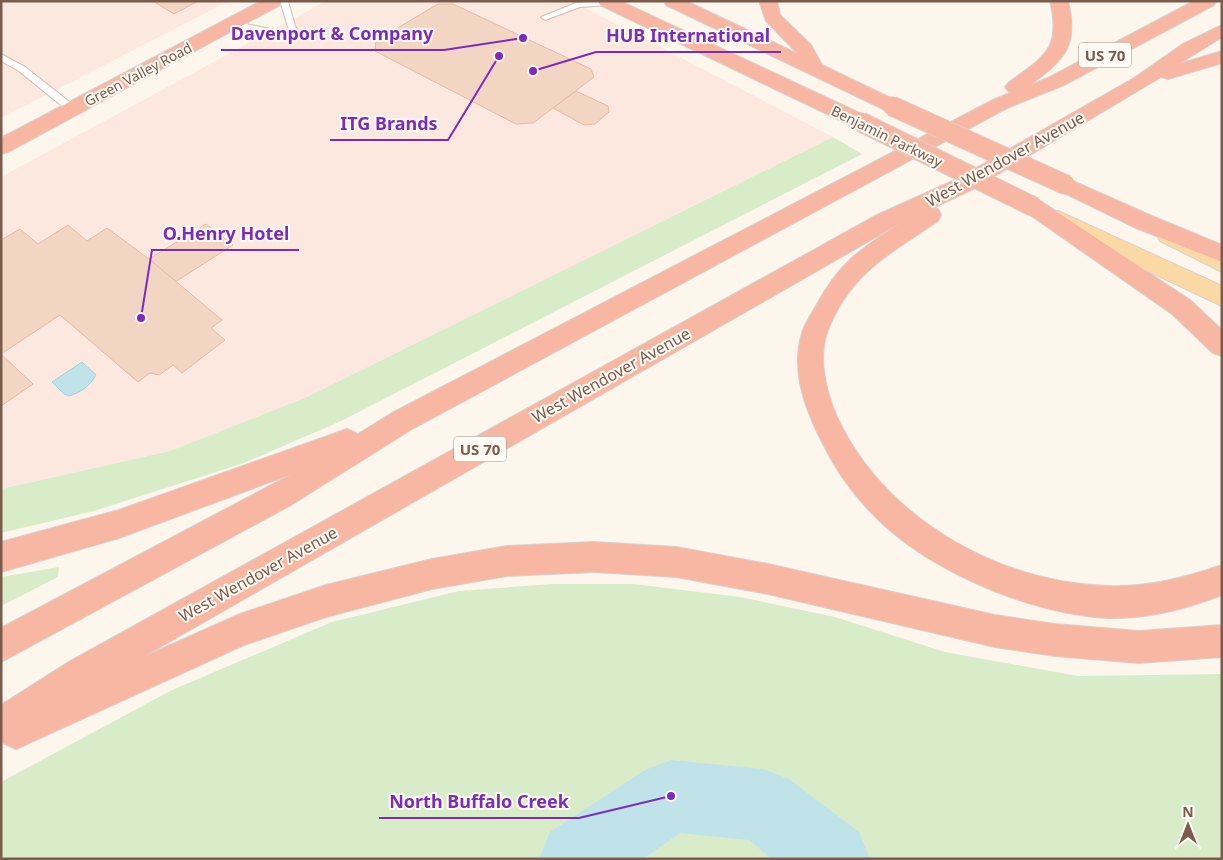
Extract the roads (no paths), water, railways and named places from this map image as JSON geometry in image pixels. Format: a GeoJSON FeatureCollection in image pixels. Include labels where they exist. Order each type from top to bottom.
{"type":"FeatureCollection","features":[{"type":"Feature","properties":{"kind":"highway","name":"Green Valley Road"},"geometry":{"type":"LineString","coordinates":[[1,147],[274,1]]}},
{"type":"Feature","properties":{"kind":"highway","name":"Benjamin Parkway"},"geometry":{"type":"LineString","coordinates":[[672,1],[892,106],[1144,222]]}},
{"type":"Feature","properties":{"kind":"highway"},"geometry":{"type":"LineString","coordinates":[[768,1],[772,17],[805,49],[813,68]]}},
{"type":"Feature","properties":{"kind":"highway"},"geometry":{"type":"LineString","coordinates":[[1000,104],[1009,91],[1044,66],[1056,53],[1066,32],[1065,18],[1060,1]]}},
{"type":"Feature","properties":{"kind":"highway","name":"US 70"},"geometry":{"type":"LineString","coordinates":[[1,646],[281,496],[402,420],[1000,104],[1057,80],[1208,1]]}},
{"type":"Feature","properties":{"kind":"highway","name":"Benjamin Parkway"},"geometry":{"type":"LineString","coordinates":[[608,2],[861,122],[1034,207]]}},
{"type":"Feature","properties":{"kind":"highway","name":"West Wendover Avenue"},"geometry":{"type":"LineString","coordinates":[[1,725],[80,674],[885,221],[965,184],[1141,82],[1189,48],[1222,30]]}},
{"type":"Feature","properties":{"kind":"highway"},"geometry":{"type":"LineString","coordinates":[[1141,82],[1222,58]]}},
{"type":"Feature","properties":{"kind":"highway"},"geometry":{"type":"LineString","coordinates":[[965,184],[930,216],[877,251],[848,275],[815,331],[811,360],[812,382],[823,416],[840,452],[867,489],[912,531],[952,556],[998,578],[1054,595],[1107,602],[1156,599],[1197,590],[1222,580]]}},
{"type":"Feature","properties":{"kind":"highway"},"geometry":{"type":"LineString","coordinates":[[1034,207],[1181,307],[1222,346]]}},
{"type":"Feature","properties":{"kind":"highway"},"geometry":{"type":"LineString","coordinates":[[1144,222],[1222,254]]}},
{"type":"Feature","properties":{"kind":"highway"},"geometry":{"type":"LineString","coordinates":[[1,557],[119,524],[402,420]]}},
{"type":"Feature","properties":{"kind":"highway"},"geometry":{"type":"LineString","coordinates":[[1,738],[240,630],[326,601],[432,574],[506,561],[594,557],[676,562],[768,580],[995,631],[1055,640],[1140,647],[1222,641]]}},
{"type":"Feature","properties":{"kind":"main road","name":"Benjamin Parkway"},"geometry":{"type":"LineString","coordinates":[[1034,207],[1222,298]]}},
{"type":"Feature","properties":{"kind":"main road","name":"Benjamin Parkway"},"geometry":{"type":"LineString","coordinates":[[1144,222],[1222,264]]}},
{"type":"Feature","properties":{"kind":"lane"},"geometry":{"type":"LineString","coordinates":[[230,24],[297,37],[291,26],[284,1]]}},
{"type":"Feature","properties":{"kind":"lane"},"geometry":{"type":"LineString","coordinates":[[545,17],[579,5],[608,2]]}},
{"type":"Feature","properties":{"kind":"lane"},"geometry":{"type":"LineString","coordinates":[[1,57],[22,70],[72,109]]}},
{"type":"Feature","properties":{"kind":"water"},"geometry":{"type":"Polygon","coordinates":[[[82,362],[96,375],[91,383],[81,391],[69,396],[64,394],[52,382],[82,362]]]}},
{"type":"Feature","properties":{"kind":"waterway"},"geometry":{"type":"LineString","coordinates":[[577,859],[671,796],[763,805],[832,859]]}},
{"type":"Feature","properties":{"kind":"place","name":"Davenport & Company"},"geometry":{"type":"Point","coordinates":[523,38]}},
{"type":"Feature","properties":{"kind":"place","name":"ITG Brands"},"geometry":{"type":"Point","coordinates":[499,56]}},
{"type":"Feature","properties":{"kind":"place","name":"HUB International"},"geometry":{"type":"Point","coordinates":[533,71]}},
{"type":"Feature","properties":{"kind":"place","name":"O.Henry Hotel"},"geometry":{"type":"Point","coordinates":[141,318]}},
{"type":"Feature","properties":{"kind":"place","name":"North Buffalo Creek"},"geometry":{"type":"Point","coordinates":[671,796]}}]}
